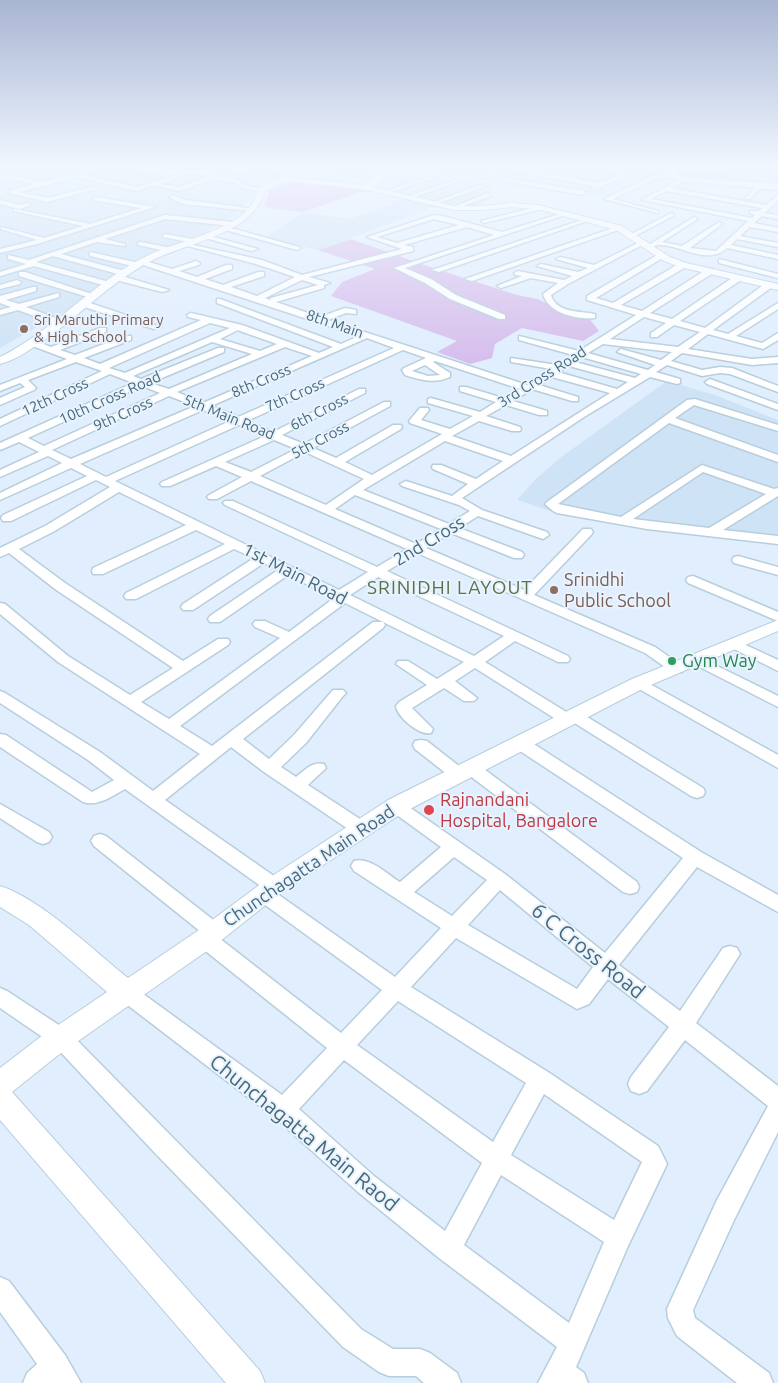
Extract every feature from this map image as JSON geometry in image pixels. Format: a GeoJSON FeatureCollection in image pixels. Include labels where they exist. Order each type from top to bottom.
{"type":"FeatureCollection","features":[{"type":"Feature","properties":{"kind":"street"},"geometry":{"type":"LineString","coordinates":[[15,232],[44,240]]}},
{"type":"Feature","properties":{"kind":"street"},"geometry":{"type":"LineString","coordinates":[[61,232],[68,233]]}},
{"type":"Feature","properties":{"kind":"street"},"geometry":{"type":"LineString","coordinates":[[0,252],[73,232]]}},
{"type":"Feature","properties":{"kind":"street"},"geometry":{"type":"LineString","coordinates":[[0,274],[121,232]]}},
{"type":"Feature","properties":{"kind":"street"},"geometry":{"type":"LineString","coordinates":[[178,232],[234,256],[259,262],[302,277],[321,286],[271,302]]}},
{"type":"Feature","properties":{"kind":"street"},"geometry":{"type":"LineString","coordinates":[[206,236],[214,232]]}},
{"type":"Feature","properties":{"kind":"street"},"geometry":{"type":"LineString","coordinates":[[254,232],[273,242],[297,248],[259,262]]}},
{"type":"Feature","properties":{"kind":"street"},"geometry":{"type":"LineString","coordinates":[[259,298],[302,277],[370,261],[410,249],[370,237],[387,232]]}},
{"type":"Feature","properties":{"kind":"street"},"geometry":{"type":"LineString","coordinates":[[397,245],[444,232]]}},
{"type":"Feature","properties":{"kind":"street"},"geometry":{"type":"LineString","coordinates":[[491,232],[500,234]]}},
{"type":"Feature","properties":{"kind":"street"},"geometry":{"type":"LineString","coordinates":[[502,317],[453,297],[428,280],[398,268],[508,232]]}},
{"type":"Feature","properties":{"kind":"street"},"geometry":{"type":"LineString","coordinates":[[436,270],[552,232]]}},
{"type":"Feature","properties":{"kind":"street"},"geometry":{"type":"LineString","coordinates":[[469,279],[608,232]]}},
{"type":"Feature","properties":{"kind":"street"},"geometry":{"type":"LineString","coordinates":[[624,232],[649,244],[716,254],[753,263]]}},
{"type":"Feature","properties":{"kind":"street"},"geometry":{"type":"LineString","coordinates":[[631,236],[639,232]]}},
{"type":"Feature","properties":{"kind":"street"},"geometry":{"type":"LineString","coordinates":[[592,316],[553,307],[547,301],[547,294],[565,282],[595,267],[649,244],[672,232]]}},
{"type":"Feature","properties":{"kind":"street"},"geometry":{"type":"LineString","coordinates":[[683,249],[708,232]]}},
{"type":"Feature","properties":{"kind":"street"},"geometry":{"type":"LineString","coordinates":[[716,254],[741,232]]}},
{"type":"Feature","properties":{"kind":"street"},"geometry":{"type":"LineString","coordinates":[[744,232],[778,238]]}},
{"type":"Feature","properties":{"kind":"street"},"geometry":{"type":"LineString","coordinates":[[116,233],[171,250]]}},
{"type":"Feature","properties":{"kind":"street"},"geometry":{"type":"LineString","coordinates":[[165,236],[206,236],[254,249]]}},
{"type":"Feature","properties":{"kind":"street"},"geometry":{"type":"LineString","coordinates":[[1,360],[16,355],[122,276],[144,261],[171,250],[189,236]]}},
{"type":"Feature","properties":{"kind":"street"},"geometry":{"type":"LineString","coordinates":[[736,237],[778,245]]}},
{"type":"Feature","properties":{"kind":"street"},"geometry":{"type":"LineString","coordinates":[[96,240],[123,245]]}},
{"type":"Feature","properties":{"kind":"street"},"geometry":{"type":"LineString","coordinates":[[415,240],[428,244]]}},
{"type":"Feature","properties":{"kind":"street"},"geometry":{"type":"LineString","coordinates":[[8,242],[24,246]]}},
{"type":"Feature","properties":{"kind":"street"},"geometry":{"type":"LineString","coordinates":[[234,256],[273,242]]}},
{"type":"Feature","properties":{"kind":"street"},"geometry":{"type":"LineString","coordinates":[[649,244],[662,256],[683,265],[778,287]]}},
{"type":"Feature","properties":{"kind":"street"},"geometry":{"type":"LineString","coordinates":[[726,246],[778,257]]}},
{"type":"Feature","properties":{"kind":"street"},"geometry":{"type":"LineString","coordinates":[[452,249],[510,264]]}},
{"type":"Feature","properties":{"kind":"street"},"geometry":{"type":"LineString","coordinates":[[114,252],[144,261]]}},
{"type":"Feature","properties":{"kind":"street"},"geometry":{"type":"LineString","coordinates":[[53,254],[165,290]]}},
{"type":"Feature","properties":{"kind":"street"},"geometry":{"type":"LineString","coordinates":[[93,254],[144,261],[172,261]]}},
{"type":"Feature","properties":{"kind":"street"},"geometry":{"type":"LineString","coordinates":[[662,256],[590,296],[592,299],[614,306],[763,346],[778,336]]}},
{"type":"Feature","properties":{"kind":"street"},"geometry":{"type":"LineString","coordinates":[[11,258],[110,285]]}},
{"type":"Feature","properties":{"kind":"street"},"geometry":{"type":"LineString","coordinates":[[560,259],[595,267]]}},
{"type":"Feature","properties":{"kind":"street"},"geometry":{"type":"LineString","coordinates":[[722,260],[778,276]]}},
{"type":"Feature","properties":{"kind":"street","name":"8th Main"},"geometry":{"type":"LineString","coordinates":[[144,261],[403,347],[430,360],[575,400]]}},
{"type":"Feature","properties":{"kind":"street"},"geometry":{"type":"LineString","coordinates":[[172,271],[196,263]]}},
{"type":"Feature","properties":{"kind":"street"},"geometry":{"type":"LineString","coordinates":[[353,264],[370,268]]}},
{"type":"Feature","properties":{"kind":"street"},"geometry":{"type":"LineString","coordinates":[[614,306],[683,265]]}},
{"type":"Feature","properties":{"kind":"street"},"geometry":{"type":"LineString","coordinates":[[541,266],[579,275]]}},
{"type":"Feature","properties":{"kind":"street"},"geometry":{"type":"LineString","coordinates":[[198,279],[229,267]]}},
{"type":"Feature","properties":{"kind":"street","name":"3rd Cross Road"},"geometry":{"type":"LineString","coordinates":[[372,480],[529,387],[710,271]]}},
{"type":"Feature","properties":{"kind":"street"},"geometry":{"type":"LineString","coordinates":[[518,273],[554,289]]}},
{"type":"Feature","properties":{"kind":"street"},"geometry":{"type":"LineString","coordinates":[[225,287],[261,274]]}},
{"type":"Feature","properties":{"kind":"street"},"geometry":{"type":"LineString","coordinates":[[0,287],[19,278],[94,296]]}},
{"type":"Feature","properties":{"kind":"street"},"geometry":{"type":"LineString","coordinates":[[654,335],[738,278]]}},
{"type":"Feature","properties":{"kind":"street"},"geometry":{"type":"LineString","coordinates":[[501,286],[528,279],[565,282]]}},
{"type":"Feature","properties":{"kind":"street","name":"2nd Cross"},"geometry":{"type":"LineString","coordinates":[[168,726],[343,598],[344,592],[477,512],[459,502],[456,499],[458,496],[648,374],[769,285]]}},
{"type":"Feature","properties":{"kind":"street"},"geometry":{"type":"LineString","coordinates":[[0,300],[33,289]]}},
{"type":"Feature","properties":{"kind":"street"},"geometry":{"type":"LineString","coordinates":[[0,313],[56,295]]}},
{"type":"Feature","properties":{"kind":"street"},"geometry":{"type":"LineString","coordinates":[[0,300],[61,322]]}},
{"type":"Feature","properties":{"kind":"street"},"geometry":{"type":"LineString","coordinates":[[220,301],[342,347]]}},
{"type":"Feature","properties":{"kind":"street"},"geometry":{"type":"LineString","coordinates":[[84,304],[157,328]]}},
{"type":"Feature","properties":{"kind":"street"},"geometry":{"type":"LineString","coordinates":[[729,337],[778,305]]}},
{"type":"Feature","properties":{"kind":"street"},"geometry":{"type":"LineString","coordinates":[[322,319],[345,310],[352,312]]}},
{"type":"Feature","properties":{"kind":"street"},"geometry":{"type":"LineString","coordinates":[[191,315],[239,327],[320,356]]}},
{"type":"Feature","properties":{"kind":"street","name":"12th Cross"},"geometry":{"type":"LineString","coordinates":[[0,423],[105,370],[211,320]]}},
{"type":"Feature","properties":{"kind":"street"},"geometry":{"type":"LineString","coordinates":[[124,377],[239,327]]}},
{"type":"Feature","properties":{"kind":"street"},"geometry":{"type":"LineString","coordinates":[[51,350],[103,330]]}},
{"type":"Feature","properties":{"kind":"street","name":"8th Cross"},"geometry":{"type":"LineString","coordinates":[[0,497],[72,463],[368,335]]}},
{"type":"Feature","properties":{"kind":"street"},"geometry":{"type":"LineString","coordinates":[[0,388],[23,381],[128,338]]}},
{"type":"Feature","properties":{"kind":"street"},"geometry":{"type":"LineString","coordinates":[[522,338],[677,381]]}},
{"type":"Feature","properties":{"kind":"street"},"geometry":{"type":"LineString","coordinates":[[212,339],[260,354]]}},
{"type":"Feature","properties":{"kind":"street"},"geometry":{"type":"LineString","coordinates":[[601,341],[752,362],[778,360]]}},
{"type":"Feature","properties":{"kind":"street","name":"5th Main Road"},"geometry":{"type":"LineString","coordinates":[[33,343],[202,406],[337,462],[372,480]]}},
{"type":"Feature","properties":{"kind":"street","name":"9th Cross"},"geometry":{"type":"LineString","coordinates":[[0,474],[168,393],[284,344]]}},
{"type":"Feature","properties":{"kind":"street","name":"7th Cross"},"geometry":{"type":"LineString","coordinates":[[7,518],[237,421],[403,347]]}},
{"type":"Feature","properties":{"kind":"street","name":"10th Cross Road"},"geometry":{"type":"LineString","coordinates":[[0,447],[141,383],[220,350]]}},
{"type":"Feature","properties":{"kind":"street"},"geometry":{"type":"LineString","coordinates":[[680,351],[718,363]]}},
{"type":"Feature","properties":{"kind":"street"},"geometry":{"type":"LineString","coordinates":[[621,352],[702,373],[720,370],[732,371],[778,389]]}},
{"type":"Feature","properties":{"kind":"street"},"geometry":{"type":"LineString","coordinates":[[514,360],[555,370],[618,392]]}},
{"type":"Feature","properties":{"kind":"street"},"geometry":{"type":"LineString","coordinates":[[504,365],[635,381]]}},
{"type":"Feature","properties":{"kind":"street"},"geometry":{"type":"LineString","coordinates":[[0,402],[31,388],[23,381]]}},
{"type":"Feature","properties":{"kind":"street"},"geometry":{"type":"LineString","coordinates":[[710,382],[778,407]]}},
{"type":"Feature","properties":{"kind":"street"},"geometry":{"type":"LineString","coordinates":[[463,389],[543,413]]}},
{"type":"Feature","properties":{"kind":"street","name":"6th Cross"},"geometry":{"type":"LineString","coordinates":[[166,484],[273,436],[362,390]]}},
{"type":"Feature","properties":{"kind":"street"},"geometry":{"type":"LineString","coordinates":[[760,400],[778,395]]}},
{"type":"Feature","properties":{"kind":"street"},"geometry":{"type":"LineString","coordinates":[[431,401],[516,429]]}},
{"type":"Feature","properties":{"kind":"street"},"geometry":{"type":"LineString","coordinates":[[778,428],[690,402],[551,504],[558,509],[624,520],[778,540]]}},
{"type":"Feature","properties":{"kind":"street","name":"5th Cross"},"geometry":{"type":"LineString","coordinates":[[213,497],[387,404]]}},
{"type":"Feature","properties":{"kind":"street"},"geometry":{"type":"LineString","coordinates":[[424,410],[414,421],[512,460]]}},
{"type":"Feature","properties":{"kind":"street"},"geometry":{"type":"LineString","coordinates":[[668,419],[778,459]]}},
{"type":"Feature","properties":{"kind":"street"},"geometry":{"type":"LineString","coordinates":[[337,462],[397,427]]}},
{"type":"Feature","properties":{"kind":"street","name":"1st Main Road"},"geometry":{"type":"LineString","coordinates":[[19,438],[475,662],[697,792]]}},
{"type":"Feature","properties":{"kind":"street"},"geometry":{"type":"LineString","coordinates":[[217,462],[650,650],[677,669]]}},
{"type":"Feature","properties":{"kind":"street"},"geometry":{"type":"LineString","coordinates":[[437,467],[477,483]]}},
{"type":"Feature","properties":{"kind":"street"},"geometry":{"type":"LineString","coordinates":[[624,520],[702,468],[777,492]]}},
{"type":"Feature","properties":{"kind":"street"},"geometry":{"type":"LineString","coordinates":[[329,509],[333,504],[372,480]]}},
{"type":"Feature","properties":{"kind":"street"},"geometry":{"type":"LineString","coordinates":[[406,484],[459,502]]}},
{"type":"Feature","properties":{"kind":"street"},"geometry":{"type":"LineString","coordinates":[[119,487],[5,551],[183,668]]}},
{"type":"Feature","properties":{"kind":"street"},"geometry":{"type":"LineString","coordinates":[[355,491],[518,555]]}},
{"type":"Feature","properties":{"kind":"street"},"geometry":{"type":"LineString","coordinates":[[712,532],[777,492]]}},
{"type":"Feature","properties":{"kind":"street"},"geometry":{"type":"LineString","coordinates":[[229,503],[378,570],[563,659]]}},
{"type":"Feature","properties":{"kind":"street"},"geometry":{"type":"LineString","coordinates":[[477,512],[543,535]]}},
{"type":"Feature","properties":{"kind":"street"},"geometry":{"type":"LineString","coordinates":[[98,571],[196,525]]}},
{"type":"Feature","properties":{"kind":"street"},"geometry":{"type":"LineString","coordinates":[[526,596],[587,532]]}},
{"type":"Feature","properties":{"kind":"street"},"geometry":{"type":"LineString","coordinates":[[131,596],[234,544]]}},
{"type":"Feature","properties":{"kind":"street"},"geometry":{"type":"LineString","coordinates":[[188,607],[262,558]]}},
{"type":"Feature","properties":{"kind":"street"},"geometry":{"type":"LineString","coordinates":[[738,560],[778,571]]}},
{"type":"Feature","properties":{"kind":"street"},"geometry":{"type":"LineString","coordinates":[[215,619],[287,570]]}},
{"type":"Feature","properties":{"kind":"street"},"geometry":{"type":"LineString","coordinates":[[693,580],[776,626]]}},
{"type":"Feature","properties":{"kind":"street"},"geometry":{"type":"LineString","coordinates":[[0,607],[63,659],[212,753]]}},
{"type":"Feature","properties":{"kind":"street"},"geometry":{"type":"LineString","coordinates":[[260,624],[289,637]]}},
{"type":"Feature","properties":{"kind":"street"},"geometry":{"type":"LineString","coordinates":[[153,800],[225,742],[230,741],[378,625]]}},
{"type":"Feature","properties":{"kind":"street","name":"Chunchagatta Main Road"},"geometry":{"type":"LineString","coordinates":[[0,1085],[61,1038],[128,994],[269,890],[360,828],[396,806],[639,683],[677,669],[776,626]]}},
{"type":"Feature","properties":{"kind":"street"},"geometry":{"type":"LineString","coordinates":[[425,729],[403,708],[404,706],[475,662],[514,635]]}},
{"type":"Feature","properties":{"kind":"street"},"geometry":{"type":"LineString","coordinates":[[130,702],[223,642]]}},
{"type":"Feature","properties":{"kind":"street"},"geometry":{"type":"LineString","coordinates":[[735,644],[778,666]]}},
{"type":"Feature","properties":{"kind":"street"},"geometry":{"type":"LineString","coordinates":[[697,660],[778,702]]}},
{"type":"Feature","properties":{"kind":"street"},"geometry":{"type":"LineString","coordinates":[[403,664],[469,698]]}},
{"type":"Feature","properties":{"kind":"street"},"geometry":{"type":"LineString","coordinates":[[639,683],[778,762]]}},
{"type":"Feature","properties":{"kind":"street"},"geometry":{"type":"LineString","coordinates":[[270,768],[300,739],[338,693]]}},
{"type":"Feature","properties":{"kind":"street"},"geometry":{"type":"LineString","coordinates":[[0,696],[94,756],[396,989],[540,1079],[654,1159],[655,1164],[619,1237],[574,1343],[562,1379]]}},
{"type":"Feature","properties":{"kind":"street"},"geometry":{"type":"LineString","coordinates":[[0,739],[89,798],[96,797],[126,781]]}},
{"type":"Feature","properties":{"kind":"street"},"geometry":{"type":"LineString","coordinates":[[230,741],[236,742],[270,768],[360,828]]}},
{"type":"Feature","properties":{"kind":"street"},"geometry":{"type":"LineString","coordinates":[[520,743],[695,857],[778,904]]}},
{"type":"Feature","properties":{"kind":"street"},"geometry":{"type":"LineString","coordinates":[[421,745],[465,771],[630,887]]}},
{"type":"Feature","properties":{"kind":"street"},"geometry":{"type":"LineString","coordinates":[[297,786],[318,768]]}},
{"type":"Feature","properties":{"kind":"street","name":"6 C Cross Road"},"geometry":{"type":"LineString","coordinates":[[396,806],[499,879],[606,966],[778,1100]]}},
{"type":"Feature","properties":{"kind":"street"},"geometry":{"type":"LineString","coordinates":[[0,810],[43,837]]}},
{"type":"Feature","properties":{"kind":"street"},"geometry":{"type":"LineString","coordinates":[[100,841],[340,1046],[498,1160],[619,1237]]}},
{"type":"Feature","properties":{"kind":"street"},"geometry":{"type":"LineString","coordinates":[[402,892],[454,847]]}},
{"type":"Feature","properties":{"kind":"street"},"geometry":{"type":"LineString","coordinates":[[360,866],[454,927],[576,1000],[582,998],[695,857]]}},
{"type":"Feature","properties":{"kind":"street"},"geometry":{"type":"LineString","coordinates":[[283,1110],[340,1046],[499,879]]}},
{"type":"Feature","properties":{"kind":"street","name":"Chunchagatta Main Raod"},"geometry":{"type":"LineString","coordinates":[[0,895],[37,918],[128,994],[283,1110],[366,1184],[448,1249],[574,1343]]}},
{"type":"Feature","properties":{"kind":"street"},"geometry":{"type":"LineString","coordinates":[[639,1084],[683,1025],[730,954]]}},
{"type":"Feature","properties":{"kind":"street"},"geometry":{"type":"LineString","coordinates":[[0,997],[61,1038],[160,1143],[352,1338],[389,1362],[420,1363],[447,1383]]}},
{"type":"Feature","properties":{"kind":"street"},"geometry":{"type":"LineString","coordinates":[[448,1249],[498,1160],[540,1079]]}},
{"type":"Feature","properties":{"kind":"street"},"geometry":{"type":"LineString","coordinates":[[0,1099],[248,1383]]}},
{"type":"Feature","properties":{"kind":"street"},"geometry":{"type":"LineString","coordinates":[[759,1383],[686,1327],[680,1309],[726,1209],[778,1109]]}},
{"type":"Feature","properties":{"kind":"street"},"geometry":{"type":"LineString","coordinates":[[0,1290],[53,1377]]}},
{"type":"Feature","properties":{"kind":"shaded area"},"geometry":{"type":"Polygon","coordinates":[[[0,232],[207,232],[0,348],[0,232]]]}},
{"type":"Feature","properties":{"kind":"shaded area"},"geometry":{"type":"Polygon","coordinates":[[[274,232],[368,232],[318,250],[266,237],[274,232]]]}},
{"type":"Feature","properties":{"kind":"shaded area"},"geometry":{"type":"Polygon","coordinates":[[[351,239],[517,295],[538,299],[553,307],[589,318],[599,331],[583,341],[522,328],[495,344],[492,358],[470,364],[437,352],[457,341],[331,296],[342,282],[375,269],[318,250],[351,239]]]}},
{"type":"Feature","properties":{"kind":"shaded area"},"geometry":{"type":"Polygon","coordinates":[[[667,381],[715,395],[778,420],[778,544],[720,538],[548,510],[517,500],[536,479],[560,458],[667,381]]]}},
{"type":"Feature","properties":{"kind":"place","name":"Sri Maruthi Primary & High School"},"geometry":{"type":"Point","coordinates":[24,329]}},
{"type":"Feature","properties":{"kind":"place","name":"Srinidhi Public School"},"geometry":{"type":"Point","coordinates":[554,590]}},
{"type":"Feature","properties":{"kind":"place","name":"Gym Way"},"geometry":{"type":"Point","coordinates":[672,661]}},
{"type":"Feature","properties":{"kind":"place","name":"Rajnandani Hospital, Bangalore"},"geometry":{"type":"Point","coordinates":[429,810]}},
{"type":"Feature","properties":{"kind":"district","name":"SRINIDHI LAYOUT"},"geometry":{"type":"Point","coordinates":[450,588]}}]}
